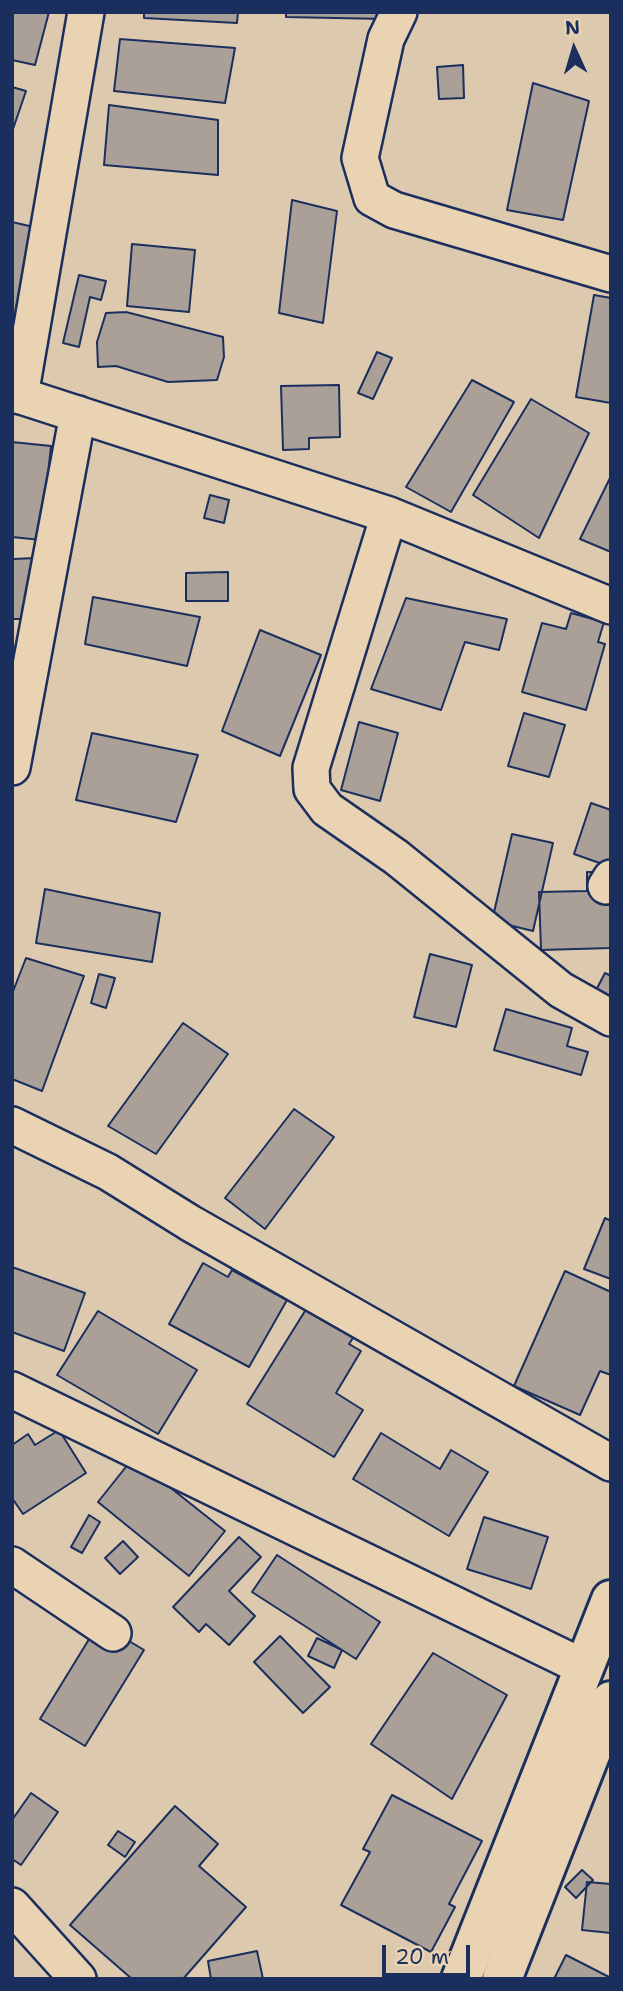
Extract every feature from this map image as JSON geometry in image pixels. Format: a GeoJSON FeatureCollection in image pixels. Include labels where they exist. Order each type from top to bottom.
{"type":"FeatureCollection","features":[{"type":"Feature","properties":{"kind":"main road"},"geometry":{"type":"LineString","coordinates":[[461,1979],[611,1600]]}},
{"type":"Feature","properties":{"kind":"main road"},"geometry":{"type":"LineString","coordinates":[[502,1979],[611,1701]]}},
{"type":"Feature","properties":{"kind":"street"},"geometry":{"type":"LineString","coordinates":[[86,12],[16,395],[389,515],[611,606]]}},
{"type":"Feature","properties":{"kind":"street"},"geometry":{"type":"LineString","coordinates":[[399,12],[386,39],[360,158],[372,198],[394,210],[611,274]]}},
{"type":"Feature","properties":{"kind":"street"},"geometry":{"type":"LineString","coordinates":[[12,768],[78,414]]}},
{"type":"Feature","properties":{"kind":"street"},"geometry":{"type":"LineString","coordinates":[[389,515],[311,768],[312,789],[327,809],[380,845],[561,990],[611,1018]]}},
{"type":"Feature","properties":{"kind":"street"},"geometry":{"type":"LineString","coordinates":[[12,1125],[108,1172],[190,1223],[611,1463]]}},
{"type":"Feature","properties":{"kind":"street"},"geometry":{"type":"LineString","coordinates":[[12,1390],[583,1667]]}},
{"type":"Feature","properties":{"kind":"street"},"geometry":{"type":"LineString","coordinates":[[12,1565],[113,1633]]}},
{"type":"Feature","properties":{"kind":"street"},"geometry":{"type":"LineString","coordinates":[[12,1906],[78,1979]]}},
{"type":"Feature","properties":{"kind":"building"},"geometry":{"type":"Polygon","coordinates":[[[12,12],[49,12],[35,65],[12,60],[12,12]]]}},
{"type":"Feature","properties":{"kind":"building"},"geometry":{"type":"Polygon","coordinates":[[[144,12],[238,12],[237,23],[144,18],[144,12]]]}},
{"type":"Feature","properties":{"kind":"building"},"geometry":{"type":"Polygon","coordinates":[[[286,12],[385,12],[385,19],[286,17],[286,12]]]}},
{"type":"Feature","properties":{"kind":"building"},"geometry":{"type":"Polygon","coordinates":[[[120,39],[235,48],[225,103],[114,91],[120,39]]]}},
{"type":"Feature","properties":{"kind":"building"},"geometry":{"type":"Polygon","coordinates":[[[463,65],[464,98],[439,99],[437,67],[463,65]]]}},
{"type":"Feature","properties":{"kind":"building"},"geometry":{"type":"Polygon","coordinates":[[[533,83],[589,101],[563,220],[507,210],[533,83]]]}},
{"type":"Feature","properties":{"kind":"building"},"geometry":{"type":"Polygon","coordinates":[[[12,87],[26,91],[12,132],[12,87]]]}},
{"type":"Feature","properties":{"kind":"building"},"geometry":{"type":"Polygon","coordinates":[[[109,105],[218,120],[218,175],[104,165],[109,105]]]}},
{"type":"Feature","properties":{"kind":"building"},"geometry":{"type":"Polygon","coordinates":[[[292,200],[337,211],[323,323],[279,313],[292,200]]]}},
{"type":"Feature","properties":{"kind":"building"},"geometry":{"type":"Polygon","coordinates":[[[12,222],[38,228],[12,342],[12,222]]]}},
{"type":"Feature","properties":{"kind":"building"},"geometry":{"type":"Polygon","coordinates":[[[132,244],[195,250],[189,312],[127,306],[132,244]]]}},
{"type":"Feature","properties":{"kind":"building"},"geometry":{"type":"Polygon","coordinates":[[[79,275],[106,281],[101,300],[90,297],[79,347],[63,343],[79,275]]]}},
{"type":"Feature","properties":{"kind":"building"},"geometry":{"type":"Polygon","coordinates":[[[594,295],[611,298],[611,403],[576,397],[594,295]]]}},
{"type":"Feature","properties":{"kind":"building"},"geometry":{"type":"Polygon","coordinates":[[[126,312],[223,337],[224,357],[217,380],[168,382],[116,366],[98,367],[97,342],[106,313],[126,312]]]}},
{"type":"Feature","properties":{"kind":"building"},"geometry":{"type":"Polygon","coordinates":[[[377,352],[392,358],[373,399],[358,393],[377,352]]]}},
{"type":"Feature","properties":{"kind":"building"},"geometry":{"type":"Polygon","coordinates":[[[472,380],[514,402],[451,512],[406,487],[472,380]]]}},
{"type":"Feature","properties":{"kind":"building"},"geometry":{"type":"Polygon","coordinates":[[[339,385],[340,437],[309,438],[309,449],[283,450],[281,386],[339,385]]]}},
{"type":"Feature","properties":{"kind":"building"},"geometry":{"type":"Polygon","coordinates":[[[531,399],[589,433],[539,538],[473,495],[531,399]]]}},
{"type":"Feature","properties":{"kind":"building"},"geometry":{"type":"Polygon","coordinates":[[[12,442],[51,446],[41,540],[12,537],[12,442]]]}},
{"type":"Feature","properties":{"kind":"building"},"geometry":{"type":"Polygon","coordinates":[[[611,476],[611,552],[580,539],[611,476]]]}},
{"type":"Feature","properties":{"kind":"building"},"geometry":{"type":"Polygon","coordinates":[[[210,495],[229,500],[224,523],[204,518],[210,495]]]}},
{"type":"Feature","properties":{"kind":"building"},"geometry":{"type":"Polygon","coordinates":[[[37,558],[38,619],[12,619],[12,559],[37,558]]]}},
{"type":"Feature","properties":{"kind":"building"},"geometry":{"type":"Polygon","coordinates":[[[228,572],[228,601],[186,601],[186,573],[228,572]]]}},
{"type":"Feature","properties":{"kind":"building"},"geometry":{"type":"Polygon","coordinates":[[[93,597],[200,617],[187,666],[85,644],[93,597]]]}},
{"type":"Feature","properties":{"kind":"building"},"geometry":{"type":"Polygon","coordinates":[[[406,598],[507,619],[499,650],[465,642],[441,710],[371,689],[406,598]]]}},
{"type":"Feature","properties":{"kind":"building"},"geometry":{"type":"Polygon","coordinates":[[[571,613],[604,622],[598,642],[605,644],[586,710],[522,692],[542,623],[566,629],[571,613]]]}},
{"type":"Feature","properties":{"kind":"building"},"geometry":{"type":"Polygon","coordinates":[[[260,630],[321,655],[280,756],[222,731],[260,630]]]}},
{"type":"Feature","properties":{"kind":"building"},"geometry":{"type":"Polygon","coordinates":[[[524,713],[565,725],[549,777],[508,766],[524,713]]]}},
{"type":"Feature","properties":{"kind":"building"},"geometry":{"type":"Polygon","coordinates":[[[359,722],[398,733],[380,801],[341,790],[359,722]]]}},
{"type":"Feature","properties":{"kind":"building"},"geometry":{"type":"Polygon","coordinates":[[[92,733],[198,755],[176,822],[76,800],[92,733]]]}},
{"type":"Feature","properties":{"kind":"building"},"geometry":{"type":"Polygon","coordinates":[[[591,803],[611,810],[611,867],[574,854],[591,803]]]}},
{"type":"Feature","properties":{"kind":"building"},"geometry":{"type":"Polygon","coordinates":[[[512,834],[553,843],[533,931],[492,921],[512,834]]]}},
{"type":"Feature","properties":{"kind":"building"},"geometry":{"type":"Polygon","coordinates":[[[587,872],[610,872],[611,948],[541,950],[539,892],[587,891],[587,872]]]}},
{"type":"Feature","properties":{"kind":"building"},"geometry":{"type":"Polygon","coordinates":[[[45,889],[160,913],[152,962],[36,943],[45,889]]]}},
{"type":"Feature","properties":{"kind":"building"},"geometry":{"type":"Polygon","coordinates":[[[430,954],[472,965],[456,1027],[414,1017],[430,954]]]}},
{"type":"Feature","properties":{"kind":"building"},"geometry":{"type":"Polygon","coordinates":[[[26,958],[84,976],[42,1091],[12,1079],[12,994],[26,958]]]}},
{"type":"Feature","properties":{"kind":"building"},"geometry":{"type":"Polygon","coordinates":[[[605,973],[611,976],[611,1002],[594,994],[605,973]]]}},
{"type":"Feature","properties":{"kind":"building"},"geometry":{"type":"Polygon","coordinates":[[[99,974],[115,978],[106,1008],[91,1003],[99,974]]]}},
{"type":"Feature","properties":{"kind":"building"},"geometry":{"type":"Polygon","coordinates":[[[506,1009],[572,1028],[567,1046],[588,1052],[581,1075],[494,1050],[506,1009]]]}},
{"type":"Feature","properties":{"kind":"building"},"geometry":{"type":"Polygon","coordinates":[[[183,1023],[228,1054],[156,1154],[108,1126],[183,1023]]]}},
{"type":"Feature","properties":{"kind":"building"},"geometry":{"type":"Polygon","coordinates":[[[294,1109],[334,1137],[265,1229],[225,1198],[294,1109]]]}},
{"type":"Feature","properties":{"kind":"building"},"geometry":{"type":"Polygon","coordinates":[[[605,1218],[611,1221],[611,1279],[584,1269],[605,1218]]]}},
{"type":"Feature","properties":{"kind":"building"},"geometry":{"type":"Polygon","coordinates":[[[203,1263],[228,1277],[232,1270],[287,1300],[249,1367],[169,1324],[203,1263]]]}},
{"type":"Feature","properties":{"kind":"building"},"geometry":{"type":"Polygon","coordinates":[[[12,1267],[85,1293],[64,1351],[12,1332],[12,1267]]]}},
{"type":"Feature","properties":{"kind":"building"},"geometry":{"type":"Polygon","coordinates":[[[565,1271],[611,1292],[611,1375],[600,1371],[580,1415],[514,1386],[565,1271]]]}},
{"type":"Feature","properties":{"kind":"building"},"geometry":{"type":"Polygon","coordinates":[[[310,1303],[357,1332],[349,1344],[361,1351],[336,1393],[363,1410],[334,1457],[247,1404],[310,1303]]]}},
{"type":"Feature","properties":{"kind":"building"},"geometry":{"type":"Polygon","coordinates":[[[98,1311],[197,1370],[158,1434],[57,1375],[98,1311]]]}},
{"type":"Feature","properties":{"kind":"building"},"geometry":{"type":"Polygon","coordinates":[[[59,1430],[86,1473],[23,1514],[12,1498],[12,1445],[28,1434],[35,1445],[59,1430]]]}},
{"type":"Feature","properties":{"kind":"building"},"geometry":{"type":"Polygon","coordinates":[[[381,1433],[440,1469],[451,1450],[488,1472],[449,1536],[353,1479],[381,1433]]]}},
{"type":"Feature","properties":{"kind":"building"},"geometry":{"type":"Polygon","coordinates":[[[133,1458],[225,1531],[189,1576],[98,1502],[133,1458]]]}},
{"type":"Feature","properties":{"kind":"building"},"geometry":{"type":"Polygon","coordinates":[[[89,1515],[100,1522],[82,1553],[71,1547],[89,1515]]]}},
{"type":"Feature","properties":{"kind":"building"},"geometry":{"type":"Polygon","coordinates":[[[484,1517],[548,1537],[531,1589],[467,1569],[484,1517]]]}},
{"type":"Feature","properties":{"kind":"building"},"geometry":{"type":"Polygon","coordinates":[[[239,1537],[261,1557],[229,1591],[255,1616],[229,1645],[206,1624],[199,1632],[173,1607],[239,1537]]]}},
{"type":"Feature","properties":{"kind":"building"},"geometry":{"type":"Polygon","coordinates":[[[123,1541],[138,1557],[120,1574],[105,1558],[123,1541]]]}},
{"type":"Feature","properties":{"kind":"building"},"geometry":{"type":"Polygon","coordinates":[[[277,1555],[380,1622],[356,1659],[252,1592],[277,1555]]]}},
{"type":"Feature","properties":{"kind":"building"},"geometry":{"type":"Polygon","coordinates":[[[99,1623],[144,1650],[85,1746],[40,1719],[99,1623]]]}},
{"type":"Feature","properties":{"kind":"building"},"geometry":{"type":"Polygon","coordinates":[[[280,1636],[330,1687],[303,1713],[254,1662],[280,1636]]]}},
{"type":"Feature","properties":{"kind":"building"},"geometry":{"type":"Polygon","coordinates":[[[317,1638],[342,1650],[334,1668],[308,1656],[317,1638]]]}},
{"type":"Feature","properties":{"kind":"building"},"geometry":{"type":"Polygon","coordinates":[[[433,1653],[507,1695],[452,1799],[371,1744],[433,1653]]]}},
{"type":"Feature","properties":{"kind":"building"},"geometry":{"type":"Polygon","coordinates":[[[31,1793],[58,1812],[21,1865],[12,1859],[12,1820],[31,1793]]]}},
{"type":"Feature","properties":{"kind":"building"},"geometry":{"type":"Polygon","coordinates":[[[392,1795],[482,1841],[449,1904],[455,1907],[431,1952],[341,1905],[370,1852],[363,1849],[392,1795]]]}},
{"type":"Feature","properties":{"kind":"building"},"geometry":{"type":"Polygon","coordinates":[[[175,1806],[218,1844],[199,1866],[246,1907],[183,1979],[132,1979],[70,1925],[175,1806]]]}},
{"type":"Feature","properties":{"kind":"building"},"geometry":{"type":"Polygon","coordinates":[[[118,1831],[135,1842],[125,1857],[108,1845],[118,1831]]]}},
{"type":"Feature","properties":{"kind":"building"},"geometry":{"type":"Polygon","coordinates":[[[582,1870],[593,1880],[576,1898],[565,1887],[582,1870]]]}},
{"type":"Feature","properties":{"kind":"building"},"geometry":{"type":"Polygon","coordinates":[[[587,1882],[611,1884],[611,1933],[582,1930],[587,1882]]]}},
{"type":"Feature","properties":{"kind":"building"},"geometry":{"type":"Polygon","coordinates":[[[257,1951],[263,1979],[211,1979],[208,1961],[257,1951]]]}},
{"type":"Feature","properties":{"kind":"building"},"geometry":{"type":"Polygon","coordinates":[[[566,1955],[611,1978],[611,1979],[554,1979],[566,1955]]]}}]}
